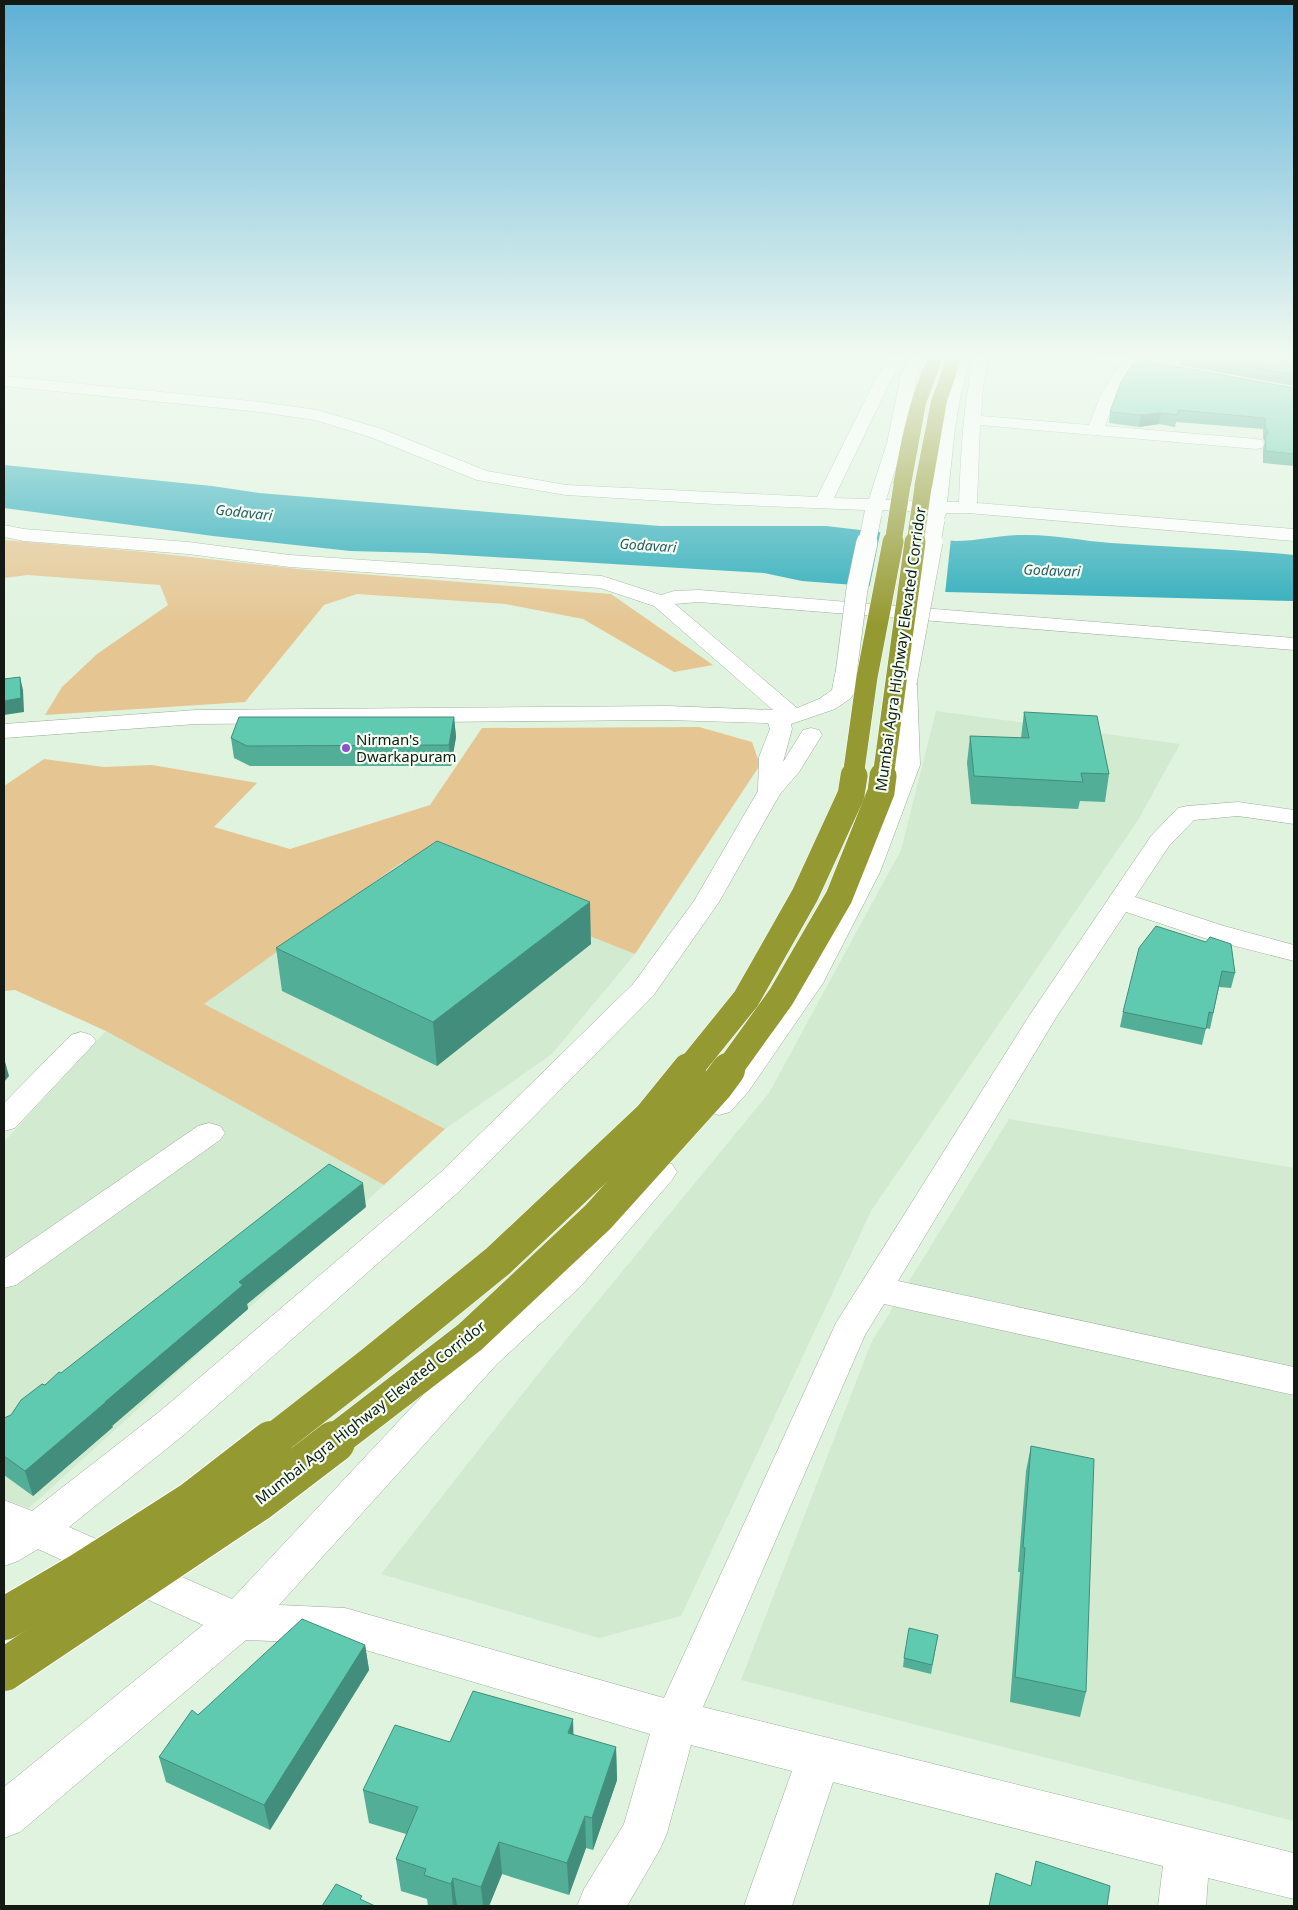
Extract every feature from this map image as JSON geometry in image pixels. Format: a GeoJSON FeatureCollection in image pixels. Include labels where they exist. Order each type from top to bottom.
{"type":"FeatureCollection","features":[{"type":"Feature","properties":{"kind":"highway","name":"Mumbai Agra Highway Elevated Corridor"},"geometry":{"type":"LineString","coordinates":[[4,1619],[81,1574],[192,1503],[370,1365],[498,1261],[650,1118],[746,999],[805,895],[851,795],[866,677],[890,565],[908,446]]}},
{"type":"Feature","properties":{"kind":"highway","name":"Mumbai Agra Highway Elevated Corridor"},"geometry":{"type":"LineString","coordinates":[[4,1670],[258,1500],[470,1337],[598,1217],[717,1085],[781,997],[839,897],[881,792],[929,446]]}},
{"type":"Feature","properties":{"kind":"street"},"geometry":{"type":"LineString","coordinates":[[409,446],[483,476],[566,490],[823,503],[936,514],[968,508],[1294,535]]}},
{"type":"Feature","properties":{"kind":"street"},"geometry":{"type":"LineString","coordinates":[[823,503],[851,446]]}},
{"type":"Feature","properties":{"kind":"street"},"geometry":{"type":"LineString","coordinates":[[742,724],[789,719],[826,704],[842,693],[857,589],[874,509],[894,446]]}},
{"type":"Feature","properties":{"kind":"street"},"geometry":{"type":"LineString","coordinates":[[4,1816],[238,1621],[484,1354],[568,1277],[742,1077],[809,982],[867,872],[908,765],[906,683],[936,514],[946,446]]}},
{"type":"Feature","properties":{"kind":"street"},"geometry":{"type":"LineString","coordinates":[[968,508],[970,446]]}},
{"type":"Feature","properties":{"kind":"street"},"geometry":{"type":"LineString","coordinates":[[4,531],[24,535],[188,548],[290,561],[602,582],[661,602],[789,719],[794,735],[811,735],[791,767],[770,791],[706,902],[643,990],[452,1180],[172,1423],[15,1531]]}},
{"type":"Feature","properties":{"kind":"street"},"geometry":{"type":"LineString","coordinates":[[661,602],[674,597],[699,596],[1294,644]]}},
{"type":"Feature","properties":{"kind":"street"},"geometry":{"type":"LineString","coordinates":[[4,731],[206,717],[406,714],[707,714],[789,719]]}},
{"type":"Feature","properties":{"kind":"street"},"geometry":{"type":"LineString","coordinates":[[707,714],[731,719],[742,724],[762,740],[771,757]]}},
{"type":"Feature","properties":{"kind":"street"},"geometry":{"type":"LineString","coordinates":[[770,791],[771,757],[789,719]]}},
{"type":"Feature","properties":{"kind":"street"},"geometry":{"type":"LineString","coordinates":[[601,1906],[644,1833],[676,1720],[849,1332],[1044,1016],[1160,841],[1187,813],[1238,809],[1292,815]]}},
{"type":"Feature","properties":{"kind":"street"},"geometry":{"type":"LineString","coordinates":[[1120,901],[1214,932],[1294,953]]}},
{"type":"Feature","properties":{"kind":"street"},"geometry":{"type":"LineString","coordinates":[[4,1121],[81,1041]]}},
{"type":"Feature","properties":{"kind":"street"},"geometry":{"type":"LineString","coordinates":[[4,1276],[209,1133]]}},
{"type":"Feature","properties":{"kind":"street"},"geometry":{"type":"LineString","coordinates":[[876,1289],[1294,1381]]}},
{"type":"Feature","properties":{"kind":"street"},"geometry":{"type":"LineString","coordinates":[[15,1531],[238,1621],[344,1626],[676,1720],[1294,1876]]}},
{"type":"Feature","properties":{"kind":"street"},"geometry":{"type":"LineString","coordinates":[[768,1906],[819,1757]]}},
{"type":"Feature","properties":{"kind":"street"},"geometry":{"type":"LineString","coordinates":[[1182,1906],[1188,1850]]}},
{"type":"Feature","properties":{"kind":"shaded area"},"geometry":{"type":"Polygon","coordinates":[[[4,540],[146,552],[299,569],[611,594],[713,665],[674,672],[583,619],[505,604],[357,594],[324,605],[245,702],[45,715],[62,687],[97,654],[168,605],[160,585],[28,575],[4,578],[4,540]]]}},
{"type":"Feature","properties":{"kind":"shaded area"},"geometry":{"type":"Polygon","coordinates":[[[936,711],[1180,744],[1138,820],[871,1211],[681,1616],[599,1638],[381,1574],[546,1364],[769,1093],[901,850],[936,711]]]}},
{"type":"Feature","properties":{"kind":"shaded area"},"geometry":{"type":"Polygon","coordinates":[[[699,727],[752,742],[760,765],[635,954],[402,862],[204,1004],[445,1129],[384,1185],[106,1031],[15,990],[4,991],[4,786],[44,759],[104,767],[152,765],[257,783],[214,827],[290,849],[430,805],[482,728],[699,727]]]}},
{"type":"Feature","properties":{"kind":"shaded area"},"geometry":{"type":"Polygon","coordinates":[[[402,861],[635,954],[552,1054],[445,1129],[203,1004],[402,861]]]}},
{"type":"Feature","properties":{"kind":"shaded area"},"geometry":{"type":"Polygon","coordinates":[[[106,1031],[384,1185],[29,1508],[4,1499],[4,1142],[106,1031]]]}},
{"type":"Feature","properties":{"kind":"shaded area"},"geometry":{"type":"Polygon","coordinates":[[[1009,1119],[1294,1168],[1294,1821],[741,1680],[871,1343],[1009,1119]]]}},
{"type":"Feature","properties":{"kind":"water","name":"Godavari"},"geometry":{"type":"Polygon","coordinates":[[[4,465],[212,486],[259,493],[660,526],[826,526],[955,541],[1038,535],[1111,543],[1294,555],[1294,601],[946,592],[802,581],[764,573],[427,553],[350,551],[213,536],[4,508],[4,465]]]}},
{"type":"Feature","properties":{"kind":"pier"},"geometry":{"type":"Polygon","coordinates":[[[881,529],[951,538],[945,594],[869,589],[881,529]]]}},
{"type":"Feature","properties":{"kind":"building"},"geometry":{"type":"Polygon","coordinates":[[[1266,446],[1294,446],[1294,454],[1266,451],[1266,446]]]}},
{"type":"Feature","properties":{"kind":"building"},"geometry":{"type":"Polygon","coordinates":[[[20,677],[21,698],[4,701],[4,679],[20,677]]]}},
{"type":"Feature","properties":{"kind":"building"},"geometry":{"type":"Polygon","coordinates":[[[1024,712],[1097,716],[1109,774],[1081,773],[1083,782],[974,776],[970,736],[1029,738],[1024,712]]]}},
{"type":"Feature","properties":{"kind":"building"},"geometry":{"type":"Polygon","coordinates":[[[239,717],[454,717],[449,745],[247,746],[231,738],[239,717]]]}},
{"type":"Feature","properties":{"kind":"building"},"geometry":{"type":"Polygon","coordinates":[[[437,841],[590,902],[433,1022],[276,948],[437,841]]]}},
{"type":"Feature","properties":{"kind":"building"},"geometry":{"type":"Polygon","coordinates":[[[1156,926],[1206,942],[1210,937],[1231,944],[1235,973],[1222,971],[1213,1013],[1209,1012],[1206,1029],[1123,1012],[1139,948],[1156,926]]]}},
{"type":"Feature","properties":{"kind":"building"},"geometry":{"type":"Polygon","coordinates":[[[329,1164],[363,1183],[239,1282],[243,1285],[25,1471],[4,1456],[4,1418],[11,1415],[21,1400],[42,1384],[45,1385],[59,1372],[61,1373],[329,1164]]]}},
{"type":"Feature","properties":{"kind":"building"},"geometry":{"type":"Polygon","coordinates":[[[1031,1446],[1094,1459],[1086,1692],[1015,1677],[1031,1446]]]}},
{"type":"Feature","properties":{"kind":"building"},"geometry":{"type":"Polygon","coordinates":[[[302,1619],[365,1645],[264,1805],[159,1757],[192,1710],[198,1715],[302,1619]]]}},
{"type":"Feature","properties":{"kind":"building"},"geometry":{"type":"Polygon","coordinates":[[[909,1628],[938,1635],[932,1665],[904,1658],[909,1628]]]}},
{"type":"Feature","properties":{"kind":"building"},"geometry":{"type":"Polygon","coordinates":[[[473,1691],[573,1719],[568,1733],[616,1747],[592,1818],[585,1816],[567,1863],[499,1842],[481,1887],[453,1878],[451,1884],[424,1875],[426,1869],[396,1859],[418,1807],[363,1790],[395,1725],[450,1742],[473,1691]]]}},
{"type":"Feature","properties":{"kind":"building"},"geometry":{"type":"Polygon","coordinates":[[[1036,1861],[1110,1886],[1107,1906],[989,1906],[996,1873],[1031,1886],[1036,1861]]]}},
{"type":"Feature","properties":{"kind":"building"},"geometry":{"type":"Polygon","coordinates":[[[336,1884],[362,1896],[360,1899],[375,1906],[322,1906],[336,1884]]]}},
{"type":"Feature","properties":{"kind":"place","name":"Nirman's Dwarkapuram"},"geometry":{"type":"Point","coordinates":[346,748]}}]}
